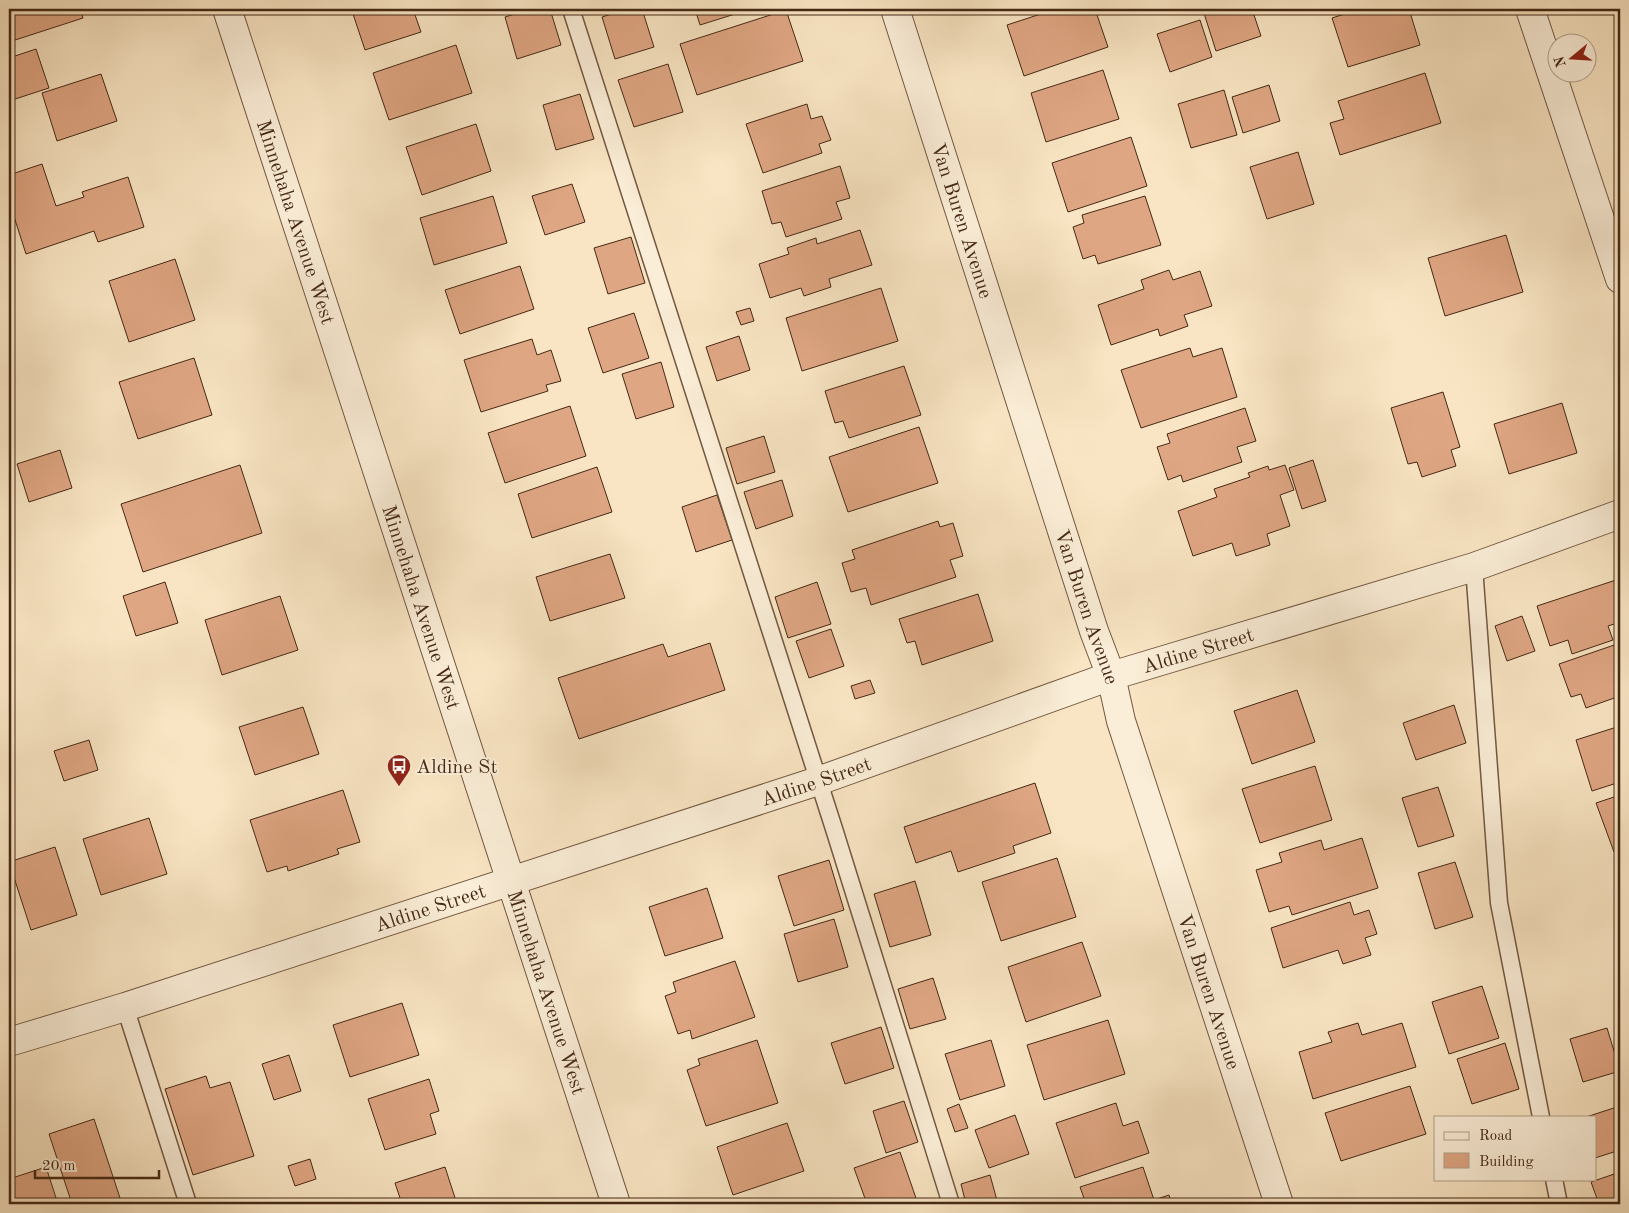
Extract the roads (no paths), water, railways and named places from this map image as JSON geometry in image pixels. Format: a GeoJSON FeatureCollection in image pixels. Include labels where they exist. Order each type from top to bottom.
{"type":"FeatureCollection","features":[{"type":"Feature","properties":{"kind":"street","name":"Minnehaha Avenue West"},"geometry":{"type":"LineString","coordinates":[[227,9],[616,1204]]}},
{"type":"Feature","properties":{"kind":"street","name":"Van Buren Avenue"},"geometry":{"type":"LineString","coordinates":[[895,9],[1088,612],[1111,676],[1121,721],[1279,1204]]}},
{"type":"Feature","properties":{"kind":"street"},"geometry":{"type":"LineString","coordinates":[[1530,9],[1620,279]]}},
{"type":"Feature","properties":{"kind":"street","name":"Aldine Street"},"geometry":{"type":"LineString","coordinates":[[9,1042],[125,1007],[818,781],[1111,676],[1474,567],[1620,514]]}},
{"type":"Feature","properties":{"kind":"lane"},"geometry":{"type":"LineString","coordinates":[[571,9],[951,1204]]}},
{"type":"Feature","properties":{"kind":"lane"},"geometry":{"type":"LineString","coordinates":[[1474,567],[1499,903],[1541,1116]]}},
{"type":"Feature","properties":{"kind":"lane"},"geometry":{"type":"LineString","coordinates":[[125,1007],[188,1204]]}},
{"type":"Feature","properties":{"kind":"lane"},"geometry":{"type":"LineString","coordinates":[[1554,1180],[1559,1204]]}},
{"type":"Feature","properties":{"kind":"place","name":"Aldine St"},"geometry":{"type":"Point","coordinates":[399,787]}}]}
